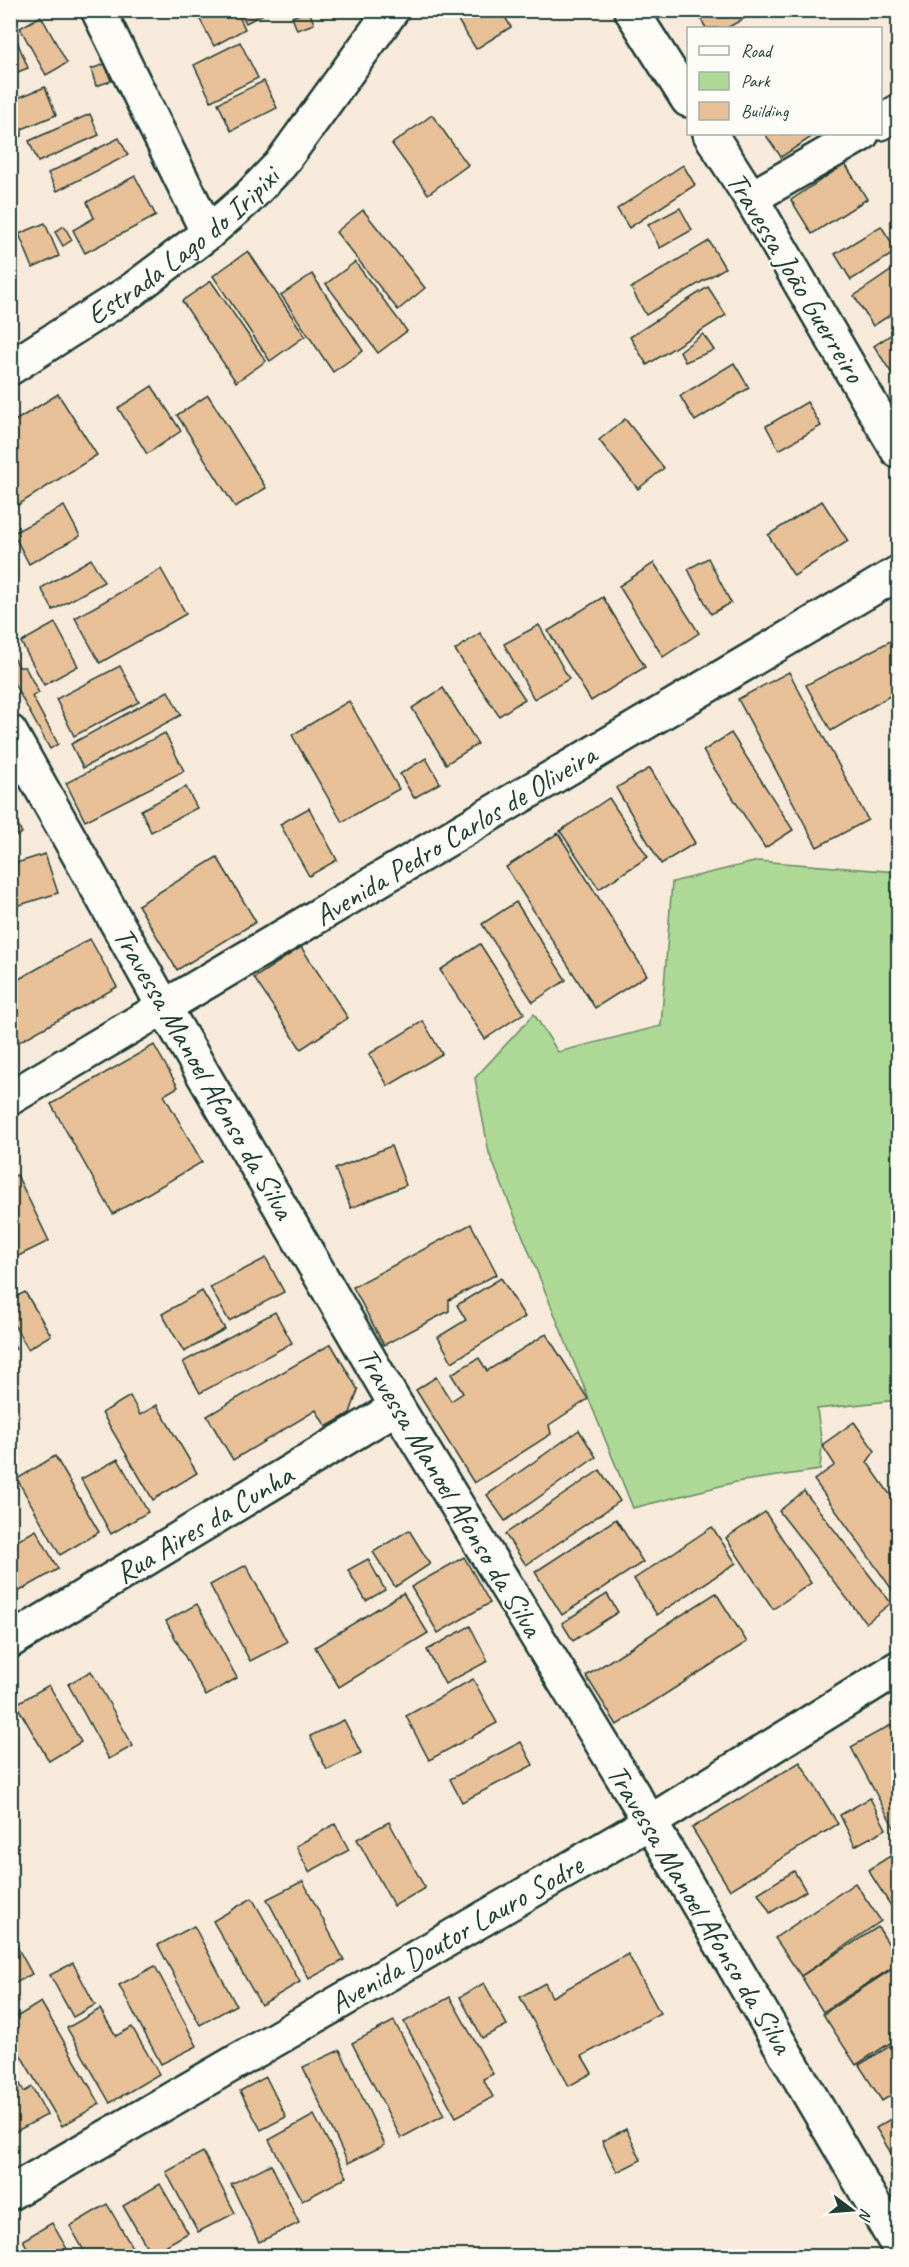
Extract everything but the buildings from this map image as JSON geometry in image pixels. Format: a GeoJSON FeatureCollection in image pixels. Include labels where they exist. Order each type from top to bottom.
{"type":"FeatureCollection","features":[{"type":"Feature","properties":{"kind":"street"},"geometry":{"type":"LineString","coordinates":[[98,10],[208,233]]}},
{"type":"Feature","properties":{"kind":"street","name":"Estrada Lago do Iripixi"},"geometry":{"type":"LineString","coordinates":[[10,368],[131,291],[208,233],[247,199],[280,165],[392,10]]}},
{"type":"Feature","properties":{"kind":"street"},"geometry":{"type":"LineString","coordinates":[[635,12],[687,98]]}},
{"type":"Feature","properties":{"kind":"street"},"geometry":{"type":"LineString","coordinates":[[882,122],[898,112]]}},
{"type":"Feature","properties":{"kind":"street","name":"Travessa João Guerreiro"},"geometry":{"type":"LineString","coordinates":[[711,135],[751,198],[898,452]]}},
{"type":"Feature","properties":{"kind":"street"},"geometry":{"type":"LineString","coordinates":[[751,198],[860,135]]}},
{"type":"Feature","properties":{"kind":"street","name":"Avenida Pedro Carlos de Oliveira"},"geometry":{"type":"LineString","coordinates":[[10,1098],[898,573]]}},
{"type":"Feature","properties":{"kind":"street","name":"Travessa Manoel Afonso da Silva"},"geometry":{"type":"LineString","coordinates":[[10,732],[164,1007],[398,1407],[650,1822],[898,2246]]}},
{"type":"Feature","properties":{"kind":"street","name":"Rua Aires da Cunha"},"geometry":{"type":"LineString","coordinates":[[10,1641],[398,1407]]}},
{"type":"Feature","properties":{"kind":"street","name":"Avenida Doutor Lauro Sodre"},"geometry":{"type":"LineString","coordinates":[[10,2193],[650,1822],[898,1668]]}},
{"type":"Feature","properties":{"kind":"green space"},"geometry":{"type":"Polygon","coordinates":[[[758,861],[898,872],[898,1400],[817,1409],[822,1445],[820,1470],[736,1482],[633,1508],[489,1153],[475,1078],[534,1014],[558,1052],[661,1026],[672,882],[758,861]]]}}]}
